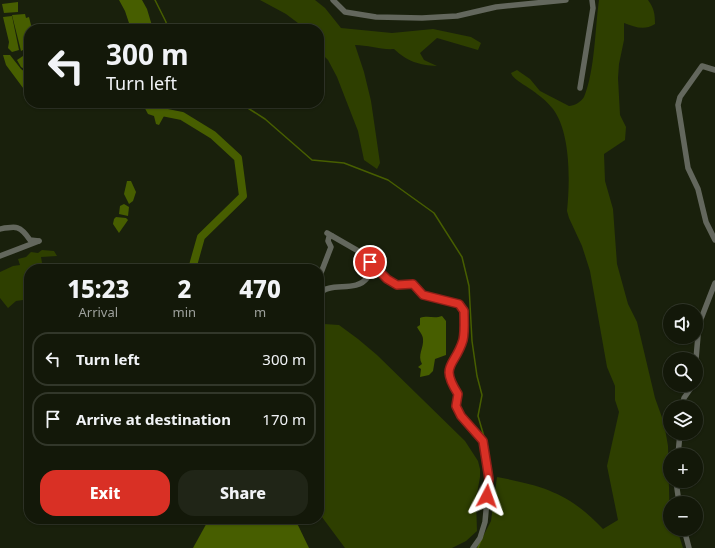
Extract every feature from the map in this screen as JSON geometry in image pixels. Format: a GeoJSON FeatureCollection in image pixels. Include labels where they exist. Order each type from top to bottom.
{"type":"FeatureCollection","features":[{"type":"Feature","properties":{"kind":"street"},"geometry":{"type":"LineString","coordinates":[[333,0],[345,12],[376,17],[422,18],[457,16],[502,6],[566,0]]}},
{"type":"Feature","properties":{"kind":"street"},"geometry":{"type":"LineString","coordinates":[[580,88],[592,13],[592,0]]}},
{"type":"Feature","properties":{"kind":"street"},"geometry":{"type":"LineString","coordinates":[[715,70],[702,66],[680,97],[678,105],[688,168],[698,190],[706,222],[715,240]]}},
{"type":"Feature","properties":{"kind":"street"},"geometry":{"type":"LineString","coordinates":[[0,229],[15,226],[24,231],[30,240],[39,241],[0,256]]}},
{"type":"Feature","properties":{"kind":"street"},"geometry":{"type":"LineString","coordinates":[[324,265],[331,247],[328,241],[330,234],[360,252],[387,279],[397,285],[413,284],[423,295],[459,304],[464,311],[463,339],[449,370],[449,380],[458,394],[456,406],[461,416],[483,441],[489,479],[485,522],[480,538],[473,548]]}},
{"type":"Feature","properties":{"kind":"street"},"geometry":{"type":"LineString","coordinates":[[324,290],[354,286],[367,279],[374,267]]}},
{"type":"Feature","properties":{"kind":"street"},"geometry":{"type":"LineString","coordinates":[[697,352],[699,324],[715,283]]}},
{"type":"Feature","properties":{"kind":"street"},"geometry":{"type":"LineString","coordinates":[[686,536],[689,548]]}},
{"type":"Feature","properties":{"kind":"shaded area"},"geometry":{"type":"Polygon","coordinates":[[[119,0],[142,0],[147,9],[152,24],[129,24],[119,0]]]}},
{"type":"Feature","properties":{"kind":"shaded area"},"geometry":{"type":"Polygon","coordinates":[[[260,0],[315,0],[325,8],[341,28],[392,33],[433,29],[471,37],[481,43],[478,50],[437,38],[420,53],[424,60],[437,66],[414,62],[404,57],[394,49],[355,45],[364,72],[371,101],[380,163],[377,169],[364,160],[358,131],[337,77],[328,60],[324,56],[324,24],[299,24],[286,14],[260,0]]]}},
{"type":"Feature","properties":{"kind":"shaded area"},"geometry":{"type":"Polygon","coordinates":[[[599,0],[648,0],[653,8],[655,24],[643,28],[624,23],[624,40],[618,78],[620,115],[626,127],[625,140],[604,154],[605,181],[613,209],[617,264],[628,304],[637,322],[655,398],[663,420],[663,440],[667,440],[668,446],[668,448],[663,448],[663,488],[669,488],[669,496],[663,496],[663,536],[679,536],[683,548],[477,548],[491,521],[497,477],[529,484],[555,493],[579,507],[603,529],[618,520],[607,466],[619,412],[615,400],[615,386],[607,367],[590,271],[582,246],[567,211],[569,172],[563,131],[559,119],[553,109],[543,99],[512,76],[511,73],[517,70],[530,79],[540,91],[569,106],[573,105],[583,99],[588,87],[599,0]]]}},
{"type":"Feature","properties":{"kind":"shaded area"},"geometry":{"type":"Polygon","coordinates":[[[18,2],[18,12],[4,13],[2,4],[18,2]]]}},
{"type":"Feature","properties":{"kind":"shaded area"},"geometry":{"type":"Polygon","coordinates":[[[25,14],[26,18],[29,17],[31,24],[24,24],[24,50],[21,51],[12,15],[25,14]]]}},
{"type":"Feature","properties":{"kind":"shaded area"},"geometry":{"type":"Polygon","coordinates":[[[12,16],[19,50],[12,52],[8,48],[9,42],[3,17],[12,16]]]}},
{"type":"Feature","properties":{"kind":"shaded area"},"geometry":{"type":"Polygon","coordinates":[[[3,55],[10,55],[24,71],[24,89],[6,65],[3,55]]]}},
{"type":"Feature","properties":{"kind":"shaded area"},"geometry":{"type":"Polygon","coordinates":[[[24,55],[24,69],[21,67],[17,60],[24,55]]]}},
{"type":"Feature","properties":{"kind":"shaded area"},"geometry":{"type":"Polygon","coordinates":[[[145,108],[168,108],[159,125],[156,124],[154,116],[148,114],[145,108]]]}},
{"type":"Feature","properties":{"kind":"shaded area"},"geometry":{"type":"Polygon","coordinates":[[[127,181],[131,181],[136,192],[133,201],[129,204],[124,194],[127,181]]]}},
{"type":"Feature","properties":{"kind":"shaded area"},"geometry":{"type":"Polygon","coordinates":[[[124,204],[129,207],[128,216],[119,214],[120,206],[124,204]]]}},
{"type":"Feature","properties":{"kind":"shaded area"},"geometry":{"type":"Polygon","coordinates":[[[116,217],[126,218],[128,220],[119,233],[113,224],[116,217]]]}},
{"type":"Feature","properties":{"kind":"shaded area"},"geometry":{"type":"Polygon","coordinates":[[[42,250],[54,251],[57,256],[41,257],[42,264],[24,264],[24,299],[16,301],[8,308],[0,298],[0,272],[13,266],[20,265],[18,259],[26,257],[31,252],[38,253],[42,250]]]}},
{"type":"Feature","properties":{"kind":"shaded area"},"geometry":{"type":"Polygon","coordinates":[[[442,316],[446,321],[446,355],[435,359],[433,371],[429,375],[420,377],[421,369],[418,367],[422,364],[420,355],[423,339],[417,327],[420,325],[420,318],[442,316]]]}},
{"type":"Feature","properties":{"kind":"shaded area"},"geometry":{"type":"Polygon","coordinates":[[[324,324],[339,325],[377,355],[465,441],[478,461],[480,469],[476,500],[477,531],[466,541],[452,548],[345,548],[324,520],[324,324]]]}},
{"type":"Feature","properties":{"kind":"shaded area"},"geometry":{"type":"Polygon","coordinates":[[[206,524],[297,524],[309,548],[193,548],[206,524]]]}},
{"type":"Feature","properties":{"kind":"waterway"},"geometry":{"type":"LineString","coordinates":[[155,0],[166,24]]}},
{"type":"Feature","properties":{"kind":"waterway"},"geometry":{"type":"LineString","coordinates":[[151,108],[152,110],[182,116],[213,135],[238,158],[243,196],[201,237],[193,264]]}},
{"type":"Feature","properties":{"kind":"waterway"},"geometry":{"type":"LineString","coordinates":[[248,108],[265,119],[312,160],[344,163],[388,180],[434,213],[462,257],[469,286],[472,341],[477,376],[482,395],[478,416],[485,440]]}},
{"type":"Feature","properties":{"kind":"waterway"},"geometry":{"type":"LineString","coordinates":[[487,451],[490,467]]}},
{"type":"Feature","properties":{"kind":"waterway"},"geometry":{"type":"LineString","coordinates":[[478,548],[481,540]]}},
{"type":"Feature","properties":{"kind":"route"},"geometry":{"type":"LineString","coordinates":[[370,262],[387,279],[397,285],[413,284],[423,295],[459,304],[464,311],[463,339],[449,370],[449,380],[458,394],[456,406],[461,416],[483,441],[487,457],[489,479],[487,496]]}}]}
